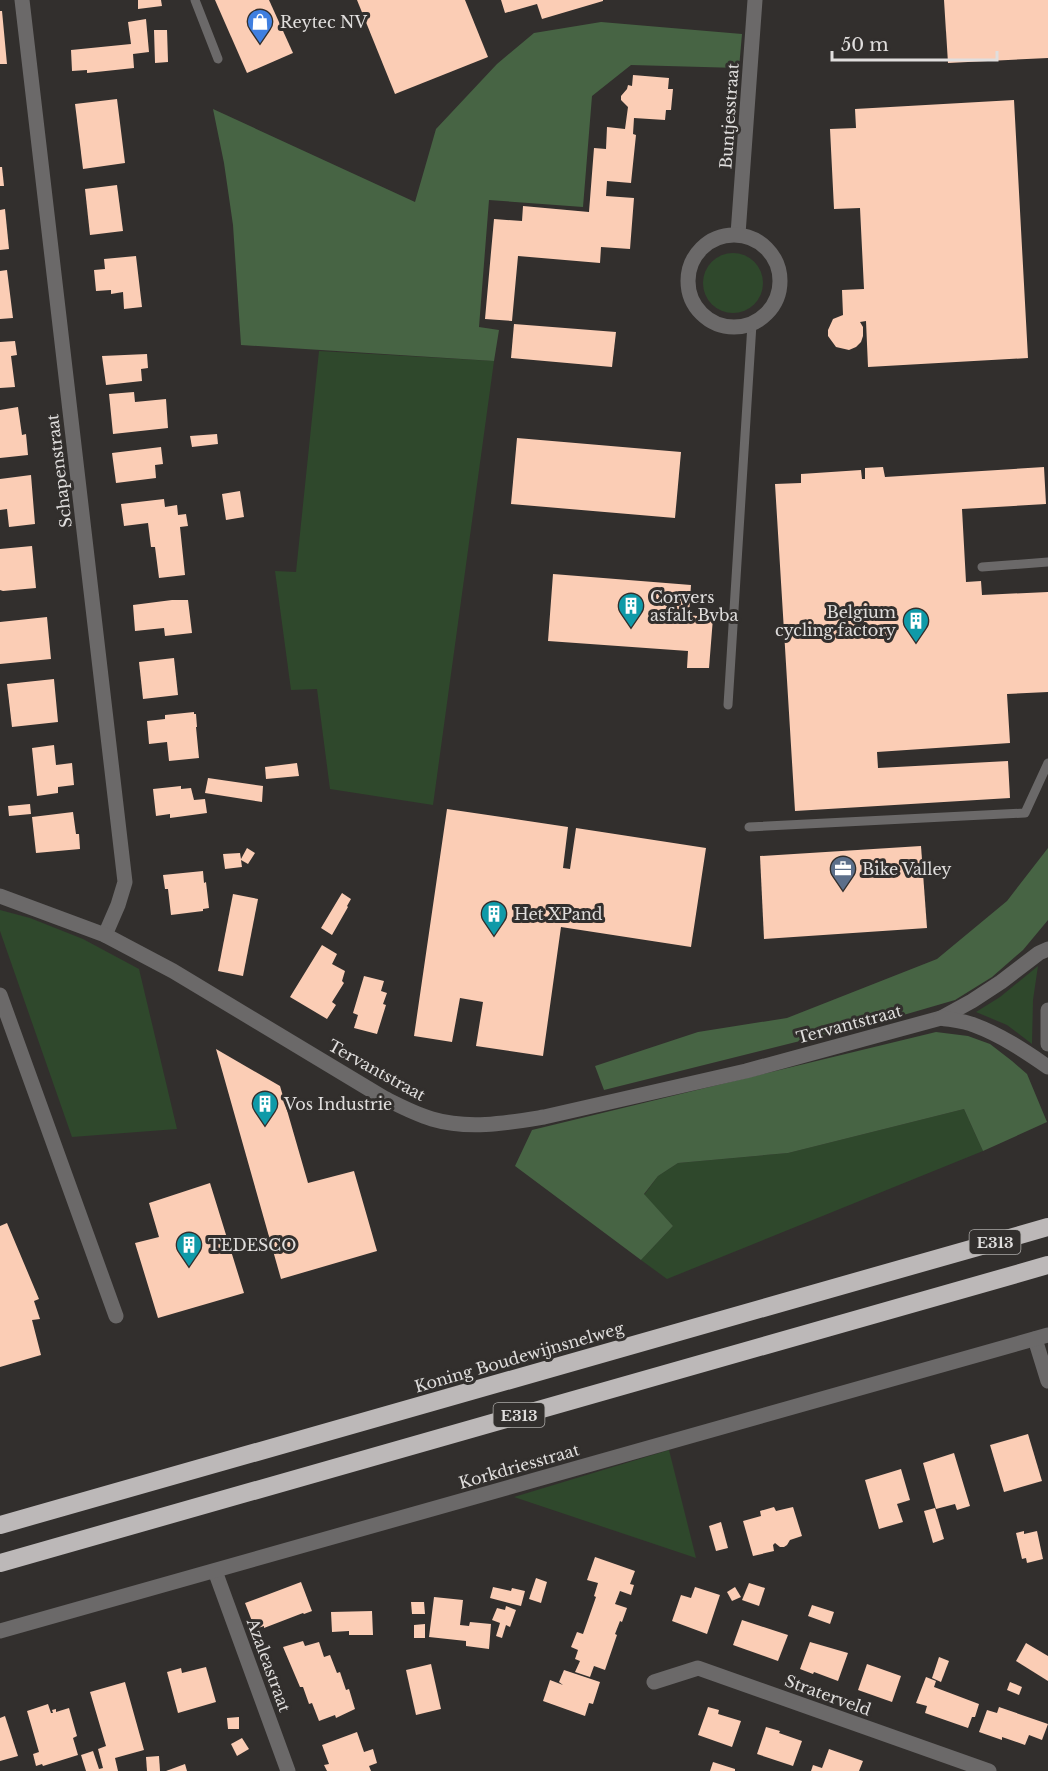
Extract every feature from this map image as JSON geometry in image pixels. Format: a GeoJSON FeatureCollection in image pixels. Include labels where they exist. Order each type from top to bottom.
{"type":"FeatureCollection","features":[{"type":"Feature","properties":{"kind":"highway","name":"Koning Boudewijnsnelweg"},"geometry":{"type":"LineString","coordinates":[[0,1525],[1048,1227]]}},
{"type":"Feature","properties":{"kind":"highway","name":"E313"},"geometry":{"type":"LineString","coordinates":[[0,1563],[1048,1265]]}},
{"type":"Feature","properties":{"kind":"street","name":"Schapenstraat"},"geometry":{"type":"LineString","coordinates":[[22,0],[125,882],[105,935]]}},
{"type":"Feature","properties":{"kind":"street","name":"Buntjesstraat"},"geometry":{"type":"LineString","coordinates":[[738,234],[756,0]]}},
{"type":"Feature","properties":{"kind":"street"},"geometry":{"type":"LineString","coordinates":[[738,234],[753,238],[766,247],[775,259],[780,273],[780,289],[775,303],[765,316],[752,324],[737,328],[722,326],[708,320],[697,309],[690,296],[687,281],[690,266],[697,252],[708,242],[723,236],[738,234]]}},
{"type":"Feature","properties":{"kind":"street","name":"Tervantstraat"},"geometry":{"type":"LineString","coordinates":[[0,896],[105,935],[173,971],[384,1098],[432,1119],[456,1124],[479,1125],[544,1117],[746,1071],[942,1018],[1001,982],[1039,953],[1048,950]]}},
{"type":"Feature","properties":{"kind":"street"},"geometry":{"type":"LineString","coordinates":[[0,995],[116,1316]]}},
{"type":"Feature","properties":{"kind":"street"},"geometry":{"type":"LineString","coordinates":[[1048,1010],[1048,1044]]}},
{"type":"Feature","properties":{"kind":"street","name":"Tervantstraat"},"geometry":{"type":"LineString","coordinates":[[942,1018],[972,1024],[990,1032],[1048,1067]]}},
{"type":"Feature","properties":{"kind":"street"},"geometry":{"type":"LineString","coordinates":[[1042,1337],[1048,1381]]}},
{"type":"Feature","properties":{"kind":"street","name":"Korkdriesstraat"},"geometry":{"type":"LineString","coordinates":[[0,1631],[1042,1337]]}},
{"type":"Feature","properties":{"kind":"street","name":"Azaleastraat"},"geometry":{"type":"LineString","coordinates":[[215,1571],[288,1771]]}},
{"type":"Feature","properties":{"kind":"street","name":"Straterveld"},"geometry":{"type":"LineString","coordinates":[[654,1682],[698,1668],[989,1771]]}},
{"type":"Feature","properties":{"kind":"lane"},"geometry":{"type":"LineString","coordinates":[[195,0],[218,58]]}},
{"type":"Feature","properties":{"kind":"lane"},"geometry":{"type":"LineString","coordinates":[[728,705],[752,324]]}},
{"type":"Feature","properties":{"kind":"lane"},"geometry":{"type":"LineString","coordinates":[[982,567],[1048,562]]}},
{"type":"Feature","properties":{"kind":"lane"},"geometry":{"type":"LineString","coordinates":[[749,827],[1025,813],[1048,763]]}},
{"type":"Feature","properties":{"kind":"green space"},"geometry":{"type":"Polygon","coordinates":[[[601,22],[742,34],[739,68],[631,65],[592,96],[583,207],[489,200],[479,327],[499,330],[494,361],[241,345],[233,225],[213,109],[415,202],[436,129],[497,64],[534,33],[601,22]]]}},
{"type":"Feature","properties":{"kind":"green space"},"geometry":{"type":"Polygon","coordinates":[[[733,253],[750,258],[758,266],[763,283],[758,300],[750,308],[733,313],[716,308],[708,300],[703,283],[708,266],[716,258],[733,253]]]}},
{"type":"Feature","properties":{"kind":"green space"},"geometry":{"type":"Polygon","coordinates":[[[319,351],[494,361],[433,805],[330,789],[317,689],[291,690],[275,571],[296,572],[319,351]]]}},
{"type":"Feature","properties":{"kind":"green space"},"geometry":{"type":"Polygon","coordinates":[[[1048,848],[1048,920],[1023,950],[992,977],[955,1000],[900,1016],[604,1090],[595,1066],[698,1032],[787,1018],[937,959],[1007,901],[1048,848]]]}},
{"type":"Feature","properties":{"kind":"green space"},"geometry":{"type":"Polygon","coordinates":[[[0,910],[30,918],[83,939],[139,969],[177,1129],[72,1137],[0,931],[0,910]]]}},
{"type":"Feature","properties":{"kind":"green space"},"geometry":{"type":"Polygon","coordinates":[[[1038,966],[1033,1000],[1032,1044],[1007,1025],[976,1012],[1000,997],[1038,966]]]}},
{"type":"Feature","properties":{"kind":"green space"},"geometry":{"type":"Polygon","coordinates":[[[936,1032],[968,1036],[990,1044],[1012,1061],[1027,1074],[1047,1122],[983,1151],[964,1109],[788,1153],[678,1163],[658,1176],[644,1194],[673,1226],[641,1260],[515,1166],[532,1130],[936,1032]]]}},
{"type":"Feature","properties":{"kind":"green space"},"geometry":{"type":"Polygon","coordinates":[[[964,1109],[983,1151],[667,1279],[641,1260],[673,1226],[644,1195],[658,1176],[678,1163],[788,1153],[964,1109]]]}},
{"type":"Feature","properties":{"kind":"green space"},"geometry":{"type":"Polygon","coordinates":[[[669,1450],[696,1558],[514,1497],[669,1450]]]}},
{"type":"Feature","properties":{"kind":"building"},"geometry":{"type":"Polygon","coordinates":[[[138,0],[161,0],[162,6],[138,9],[138,0]]]}},
{"type":"Feature","properties":{"kind":"building"},"geometry":{"type":"Polygon","coordinates":[[[215,0],[269,0],[293,53],[247,73],[215,0]]]}},
{"type":"Feature","properties":{"kind":"building"},"geometry":{"type":"Polygon","coordinates":[[[357,0],[465,0],[488,57],[395,94],[357,0]]]}},
{"type":"Feature","properties":{"kind":"building"},"geometry":{"type":"Polygon","coordinates":[[[501,0],[603,1],[542,19],[537,4],[505,13],[501,0]]]}},
{"type":"Feature","properties":{"kind":"building"},"geometry":{"type":"Polygon","coordinates":[[[944,0],[1048,0],[1048,58],[948,63],[944,0]]]}},
{"type":"Feature","properties":{"kind":"building"},"geometry":{"type":"Polygon","coordinates":[[[0,11],[2,11],[7,64],[0,64],[0,11]]]}},
{"type":"Feature","properties":{"kind":"building"},"geometry":{"type":"Polygon","coordinates":[[[146,19],[149,52],[133,54],[134,68],[87,73],[87,70],[72,71],[71,50],[131,44],[128,22],[146,19]]]}},
{"type":"Feature","properties":{"kind":"building"},"geometry":{"type":"Polygon","coordinates":[[[154,30],[167,30],[168,62],[155,63],[154,30]]]}},
{"type":"Feature","properties":{"kind":"building"},"geometry":{"type":"Polygon","coordinates":[[[633,75],[669,78],[668,89],[673,89],[671,110],[666,110],[665,120],[634,118],[633,134],[636,135],[631,183],[607,181],[606,196],[634,198],[630,249],[601,247],[600,263],[518,256],[512,321],[485,319],[494,219],[522,221],[523,206],[589,212],[594,148],[606,149],[607,127],[625,129],[628,107],[621,100],[621,96],[628,85],[632,86],[633,75]]]}},
{"type":"Feature","properties":{"kind":"building"},"geometry":{"type":"Polygon","coordinates":[[[117,99],[125,163],[83,169],[75,104],[117,99]]]}},
{"type":"Feature","properties":{"kind":"building"},"geometry":{"type":"Polygon","coordinates":[[[1014,100],[1028,358],[868,367],[866,321],[860,322],[863,327],[863,336],[856,347],[849,350],[836,347],[828,336],[828,330],[833,319],[843,315],[842,290],[864,289],[860,208],[834,209],[830,129],[856,128],[855,109],[1014,100]]]}},
{"type":"Feature","properties":{"kind":"building"},"geometry":{"type":"Polygon","coordinates":[[[0,167],[2,167],[4,186],[0,186],[0,167]]]}},
{"type":"Feature","properties":{"kind":"building"},"geometry":{"type":"Polygon","coordinates":[[[117,185],[123,231],[90,235],[85,189],[117,185]]]}},
{"type":"Feature","properties":{"kind":"building"},"geometry":{"type":"Polygon","coordinates":[[[5,209],[9,249],[0,250],[0,210],[5,209]]]}},
{"type":"Feature","properties":{"kind":"building"},"geometry":{"type":"Polygon","coordinates":[[[136,256],[142,307],[124,309],[123,292],[111,294],[111,290],[96,291],[94,270],[105,269],[104,259],[136,256]]]}},
{"type":"Feature","properties":{"kind":"building"},"geometry":{"type":"Polygon","coordinates":[[[7,270],[13,318],[0,319],[0,271],[7,270]]]}},
{"type":"Feature","properties":{"kind":"building"},"geometry":{"type":"Polygon","coordinates":[[[514,324],[616,332],[612,367],[511,358],[514,324]]]}},
{"type":"Feature","properties":{"kind":"building"},"geometry":{"type":"Polygon","coordinates":[[[15,341],[17,355],[11,356],[15,387],[0,388],[0,342],[15,341]]]}},
{"type":"Feature","properties":{"kind":"building"},"geometry":{"type":"Polygon","coordinates":[[[147,354],[148,368],[141,369],[142,381],[106,385],[102,356],[147,354]]]}},
{"type":"Feature","properties":{"kind":"building"},"geometry":{"type":"Polygon","coordinates":[[[134,392],[135,402],[166,399],[168,428],[113,434],[109,394],[134,392]]]}},
{"type":"Feature","properties":{"kind":"building"},"geometry":{"type":"Polygon","coordinates":[[[18,407],[22,435],[26,434],[28,455],[0,458],[0,410],[18,407]]]}},
{"type":"Feature","properties":{"kind":"building"},"geometry":{"type":"Polygon","coordinates":[[[217,434],[218,444],[192,447],[190,436],[217,434]]]}},
{"type":"Feature","properties":{"kind":"building"},"geometry":{"type":"Polygon","coordinates":[[[517,438],[681,452],[675,518],[511,504],[517,438]]]}},
{"type":"Feature","properties":{"kind":"building"},"geometry":{"type":"Polygon","coordinates":[[[161,447],[163,464],[155,465],[156,478],[116,483],[112,453],[161,447]]]}},
{"type":"Feature","properties":{"kind":"building","name":"Belgium cycling factory"},"geometry":{"type":"Polygon","coordinates":[[[883,467],[885,477],[1044,467],[1046,504],[962,509],[966,582],[981,581],[982,595],[1048,592],[1048,692],[1007,694],[1010,743],[877,752],[878,768],[1008,761],[1010,798],[795,811],[775,484],[801,483],[801,474],[861,470],[862,479],[865,479],[865,468],[883,467]]]}},
{"type":"Feature","properties":{"kind":"building"},"geometry":{"type":"Polygon","coordinates":[[[31,475],[35,524],[9,527],[7,509],[0,510],[0,479],[31,475]]]}},
{"type":"Feature","properties":{"kind":"building"},"geometry":{"type":"Polygon","coordinates":[[[240,491],[244,517],[226,520],[222,494],[240,491]]]}},
{"type":"Feature","properties":{"kind":"building"},"geometry":{"type":"Polygon","coordinates":[[[164,499],[165,507],[177,505],[178,515],[186,514],[188,526],[180,527],[185,575],[159,578],[155,547],[151,547],[148,523],[124,526],[121,504],[164,499]]]}},
{"type":"Feature","properties":{"kind":"building"},"geometry":{"type":"Polygon","coordinates":[[[32,546],[36,588],[0,590],[0,549],[32,546]]]}},
{"type":"Feature","properties":{"kind":"building","name":"Corvers asfalt Bvba"},"geometry":{"type":"Polygon","coordinates":[[[553,574],[691,585],[689,615],[713,618],[709,668],[687,668],[688,651],[548,641],[553,574]]]}},
{"type":"Feature","properties":{"kind":"building"},"geometry":{"type":"Polygon","coordinates":[[[188,600],[192,633],[165,636],[164,628],[135,631],[133,605],[188,600]]]}},
{"type":"Feature","properties":{"kind":"building"},"geometry":{"type":"Polygon","coordinates":[[[47,617],[51,659],[0,664],[0,622],[47,617]]]}},
{"type":"Feature","properties":{"kind":"building"},"geometry":{"type":"Polygon","coordinates":[[[174,658],[178,695],[143,699],[139,662],[174,658]]]}},
{"type":"Feature","properties":{"kind":"building"},"geometry":{"type":"Polygon","coordinates":[[[54,679],[58,722],[12,727],[7,684],[54,679]]]}},
{"type":"Feature","properties":{"kind":"building"},"geometry":{"type":"Polygon","coordinates":[[[194,712],[199,758],[169,761],[167,742],[149,744],[147,721],[165,719],[165,715],[194,712]]]}},
{"type":"Feature","properties":{"kind":"building"},"geometry":{"type":"Polygon","coordinates":[[[54,745],[56,765],[72,763],[74,785],[58,787],[58,793],[37,796],[32,748],[54,745]]]}},
{"type":"Feature","properties":{"kind":"building"},"geometry":{"type":"Polygon","coordinates":[[[297,763],[299,776],[266,779],[265,767],[297,763]]]}},
{"type":"Feature","properties":{"kind":"building"},"geometry":{"type":"Polygon","coordinates":[[[208,778],[263,786],[262,802],[205,793],[208,778]]]}},
{"type":"Feature","properties":{"kind":"building"},"geometry":{"type":"Polygon","coordinates":[[[181,786],[181,789],[191,788],[194,800],[205,799],[207,813],[170,818],[170,814],[156,816],[153,789],[181,786]]]}},
{"type":"Feature","properties":{"kind":"building"},"geometry":{"type":"Polygon","coordinates":[[[30,804],[31,814],[9,816],[8,806],[30,804]]]}},
{"type":"Feature","properties":{"kind":"building","name":"Het XPand"},"geometry":{"type":"Polygon","coordinates":[[[447,809],[568,827],[563,868],[570,869],[576,828],[706,848],[691,947],[561,927],[543,1056],[476,1046],[483,1002],[460,998],[452,1042],[414,1036],[447,809]]]}},
{"type":"Feature","properties":{"kind":"building"},"geometry":{"type":"Polygon","coordinates":[[[73,812],[76,834],[79,834],[80,849],[36,853],[32,817],[73,812]]]}},
{"type":"Feature","properties":{"kind":"building","name":"Bike Valley"},"geometry":{"type":"Polygon","coordinates":[[[921,846],[927,928],[764,939],[760,856],[921,846]]]}},
{"type":"Feature","properties":{"kind":"building"},"geometry":{"type":"Polygon","coordinates":[[[247,848],[255,853],[248,864],[241,860],[242,867],[225,869],[223,854],[240,853],[241,859],[247,848]]]}},
{"type":"Feature","properties":{"kind":"building"},"geometry":{"type":"Polygon","coordinates":[[[203,871],[209,908],[203,911],[171,915],[168,889],[165,889],[163,875],[203,871]]]}},
{"type":"Feature","properties":{"kind":"building"},"geometry":{"type":"Polygon","coordinates":[[[342,893],[351,899],[332,935],[321,928],[342,893]]]}},
{"type":"Feature","properties":{"kind":"building"},"geometry":{"type":"Polygon","coordinates":[[[233,894],[258,899],[243,976],[218,971],[233,894]]]}},
{"type":"Feature","properties":{"kind":"building"},"geometry":{"type":"Polygon","coordinates":[[[322,945],[337,954],[332,964],[345,971],[342,981],[344,983],[332,1002],[336,1005],[327,1019],[290,997],[322,945]]]}},
{"type":"Feature","properties":{"kind":"building"},"geometry":{"type":"Polygon","coordinates":[[[364,976],[384,981],[381,991],[387,993],[383,1004],[386,1005],[377,1034],[354,1028],[358,1015],[353,1013],[364,976]]]}},
{"type":"Feature","properties":{"kind":"building","name":"Vos Industrie"},"geometry":{"type":"Polygon","coordinates":[[[216,1049],[280,1086],[308,1183],[354,1171],[377,1251],[281,1279],[216,1049]]]}},
{"type":"Feature","properties":{"kind":"building","name":"TEDESCO"},"geometry":{"type":"Polygon","coordinates":[[[210,1183],[244,1293],[158,1318],[135,1243],[159,1237],[149,1203],[210,1183]]]}},
{"type":"Feature","properties":{"kind":"building"},"geometry":{"type":"Polygon","coordinates":[[[7,1223],[39,1299],[34,1301],[40,1319],[32,1320],[41,1355],[0,1367],[0,1226],[7,1223]]]}},
{"type":"Feature","properties":{"kind":"building"},"geometry":{"type":"Polygon","coordinates":[[[1028,1434],[1042,1481],[1004,1492],[990,1445],[1028,1434]]]}},
{"type":"Feature","properties":{"kind":"building"},"geometry":{"type":"Polygon","coordinates":[[[954,1453],[970,1506],[957,1510],[955,1504],[936,1509],[923,1463],[954,1453]]]}},
{"type":"Feature","properties":{"kind":"building"},"geometry":{"type":"Polygon","coordinates":[[[901,1469],[910,1500],[897,1504],[903,1522],[879,1529],[865,1480],[901,1469]]]}},
{"type":"Feature","properties":{"kind":"building"},"geometry":{"type":"Polygon","coordinates":[[[774,1507],[776,1511],[793,1507],[802,1536],[790,1540],[784,1547],[775,1543],[774,1551],[753,1556],[743,1521],[761,1516],[760,1511],[774,1507]]]}},
{"type":"Feature","properties":{"kind":"building"},"geometry":{"type":"Polygon","coordinates":[[[935,1508],[944,1539],[933,1543],[924,1511],[935,1508]]]}},
{"type":"Feature","properties":{"kind":"building"},"geometry":{"type":"Polygon","coordinates":[[[721,1522],[728,1548],[716,1551],[709,1526],[721,1522]]]}},
{"type":"Feature","properties":{"kind":"building"},"geometry":{"type":"Polygon","coordinates":[[[1024,1531],[1024,1534],[1037,1531],[1043,1559],[1027,1563],[1026,1558],[1022,1559],[1016,1533],[1024,1531]]]}},
{"type":"Feature","properties":{"kind":"building"},"geometry":{"type":"Polygon","coordinates":[[[595,1557],[635,1571],[630,1584],[634,1585],[631,1595],[620,1591],[615,1604],[627,1608],[615,1634],[617,1635],[605,1670],[594,1666],[590,1677],[575,1672],[580,1661],[575,1659],[578,1650],[571,1647],[577,1632],[583,1634],[596,1597],[594,1596],[598,1583],[587,1580],[595,1557]]]}},
{"type":"Feature","properties":{"kind":"building"},"geometry":{"type":"Polygon","coordinates":[[[536,1578],[547,1582],[541,1603],[529,1599],[536,1578]]]}},
{"type":"Feature","properties":{"kind":"building"},"geometry":{"type":"Polygon","coordinates":[[[301,1582],[312,1611],[255,1629],[245,1603],[301,1582]]]}},
{"type":"Feature","properties":{"kind":"building"},"geometry":{"type":"Polygon","coordinates":[[[749,1583],[765,1588],[759,1606],[742,1600],[749,1583]]]}},
{"type":"Feature","properties":{"kind":"building"},"geometry":{"type":"Polygon","coordinates":[[[493,1587],[525,1591],[521,1606],[490,1598],[493,1587]]]}},
{"type":"Feature","properties":{"kind":"building"},"geometry":{"type":"Polygon","coordinates":[[[695,1587],[720,1595],[707,1634],[672,1621],[681,1595],[691,1598],[695,1587]]]}},
{"type":"Feature","properties":{"kind":"building"},"geometry":{"type":"Polygon","coordinates":[[[735,1587],[741,1597],[732,1601],[727,1592],[735,1587]]]}},
{"type":"Feature","properties":{"kind":"building"},"geometry":{"type":"Polygon","coordinates":[[[434,1597],[463,1600],[460,1625],[469,1626],[470,1622],[491,1624],[489,1649],[466,1646],[466,1641],[429,1637],[434,1597]]]}},
{"type":"Feature","properties":{"kind":"building"},"geometry":{"type":"Polygon","coordinates":[[[411,1602],[424,1602],[425,1614],[412,1614],[411,1602]]]}},
{"type":"Feature","properties":{"kind":"building"},"geometry":{"type":"Polygon","coordinates":[[[812,1605],[834,1612],[830,1624],[808,1616],[812,1605]]]}},
{"type":"Feature","properties":{"kind":"building"},"geometry":{"type":"Polygon","coordinates":[[[506,1606],[516,1610],[510,1627],[506,1625],[502,1638],[496,1636],[500,1623],[492,1620],[497,1608],[505,1610],[506,1606]]]}},
{"type":"Feature","properties":{"kind":"building"},"geometry":{"type":"Polygon","coordinates":[[[372,1611],[373,1635],[349,1635],[349,1631],[332,1632],[331,1612],[372,1611]]]}},
{"type":"Feature","properties":{"kind":"building"},"geometry":{"type":"Polygon","coordinates":[[[742,1620],[788,1635],[778,1661],[733,1645],[742,1620]]]}},
{"type":"Feature","properties":{"kind":"building"},"geometry":{"type":"Polygon","coordinates":[[[425,1624],[425,1638],[414,1638],[414,1625],[425,1624]]]}},
{"type":"Feature","properties":{"kind":"building"},"geometry":{"type":"Polygon","coordinates":[[[303,1641],[305,1646],[319,1642],[324,1657],[330,1655],[337,1673],[340,1672],[346,1690],[349,1689],[355,1709],[336,1718],[335,1715],[319,1721],[312,1703],[309,1704],[303,1687],[300,1687],[283,1647],[303,1641]]]}},
{"type":"Feature","properties":{"kind":"building"},"geometry":{"type":"Polygon","coordinates":[[[810,1642],[848,1653],[838,1681],[800,1669],[810,1642]]]}},
{"type":"Feature","properties":{"kind":"building"},"geometry":{"type":"Polygon","coordinates":[[[1026,1643],[1048,1656],[1048,1681],[1016,1661],[1026,1643]]]}},
{"type":"Feature","properties":{"kind":"building"},"geometry":{"type":"Polygon","coordinates":[[[939,1657],[949,1661],[941,1682],[932,1678],[939,1657]]]}},
{"type":"Feature","properties":{"kind":"building"},"geometry":{"type":"Polygon","coordinates":[[[431,1664],[441,1709],[416,1715],[406,1670],[431,1664]]]}},
{"type":"Feature","properties":{"kind":"building"},"geometry":{"type":"Polygon","coordinates":[[[867,1664],[901,1676],[892,1702],[858,1690],[867,1664]]]}},
{"type":"Feature","properties":{"kind":"building"},"geometry":{"type":"Polygon","coordinates":[[[206,1667],[216,1702],[178,1713],[167,1672],[181,1668],[182,1673],[206,1667]]]}},
{"type":"Feature","properties":{"kind":"building"},"geometry":{"type":"Polygon","coordinates":[[[564,1670],[600,1682],[593,1704],[589,1703],[585,1716],[543,1701],[550,1680],[563,1685],[559,1682],[564,1670]]]}},
{"type":"Feature","properties":{"kind":"building"},"geometry":{"type":"Polygon","coordinates":[[[926,1677],[936,1681],[934,1687],[979,1704],[968,1728],[925,1713],[927,1706],[916,1703],[926,1677]]]}},
{"type":"Feature","properties":{"kind":"building"},"geometry":{"type":"Polygon","coordinates":[[[125,1682],[144,1750],[115,1758],[118,1771],[86,1771],[81,1755],[93,1751],[99,1769],[103,1768],[98,1749],[106,1746],[90,1692],[125,1682]]]}},
{"type":"Feature","properties":{"kind":"building"},"geometry":{"type":"Polygon","coordinates":[[[1010,1682],[1022,1687],[1019,1695],[1007,1690],[1010,1682]]]}},
{"type":"Feature","properties":{"kind":"building"},"geometry":{"type":"Polygon","coordinates":[[[48,1704],[51,1713],[53,1713],[52,1710],[56,1709],[56,1712],[69,1708],[77,1736],[73,1738],[78,1755],[36,1766],[33,1754],[39,1752],[27,1711],[48,1704]]]}},
{"type":"Feature","properties":{"kind":"building"},"geometry":{"type":"Polygon","coordinates":[[[708,1707],[719,1710],[718,1714],[741,1721],[732,1747],[698,1735],[708,1707]]]}},
{"type":"Feature","properties":{"kind":"building"},"geometry":{"type":"Polygon","coordinates":[[[999,1707],[1048,1724],[1042,1740],[1029,1735],[1025,1745],[979,1732],[987,1710],[997,1713],[999,1707]]]}},
{"type":"Feature","properties":{"kind":"building"},"geometry":{"type":"Polygon","coordinates":[[[5,1716],[18,1756],[0,1761],[0,1718],[5,1716]]]}},
{"type":"Feature","properties":{"kind":"building"},"geometry":{"type":"Polygon","coordinates":[[[239,1717],[239,1729],[228,1729],[227,1718],[239,1717]]]}},
{"type":"Feature","properties":{"kind":"building"},"geometry":{"type":"Polygon","coordinates":[[[766,1727],[802,1741],[793,1766],[757,1754],[766,1727]]]}},
{"type":"Feature","properties":{"kind":"building"},"geometry":{"type":"Polygon","coordinates":[[[357,1732],[364,1752],[373,1749],[377,1763],[369,1766],[371,1771],[327,1771],[324,1765],[329,1764],[322,1745],[357,1732]]]}},
{"type":"Feature","properties":{"kind":"building"},"geometry":{"type":"Polygon","coordinates":[[[242,1738],[249,1749],[237,1756],[231,1744],[242,1738]]]}},
{"type":"Feature","properties":{"kind":"building"},"geometry":{"type":"Polygon","coordinates":[[[829,1749],[863,1761],[859,1771],[811,1771],[813,1765],[822,1768],[829,1749]]]}},
{"type":"Feature","properties":{"kind":"building"},"geometry":{"type":"Polygon","coordinates":[[[159,1756],[160,1771],[147,1771],[146,1757],[159,1756]]]}},
{"type":"Feature","properties":{"kind":"building"},"geometry":{"type":"Polygon","coordinates":[[[713,1762],[735,1769],[735,1771],[710,1771],[713,1762]]]}},
{"type":"Feature","properties":{"kind":"building"},"geometry":{"type":"Polygon","coordinates":[[[185,1764],[187,1771],[166,1771],[185,1764]]]}},
{"type":"Feature","properties":{"kind":"place","name":"Reytec NV"},"geometry":{"type":"Point","coordinates":[260,45]}},
{"type":"Feature","properties":{"kind":"place","name":"Corvers asfalt Bvba"},"geometry":{"type":"Point","coordinates":[631,629]}},
{"type":"Feature","properties":{"kind":"place","name":"Belgium cycling factory"},"geometry":{"type":"Point","coordinates":[916,644]}},
{"type":"Feature","properties":{"kind":"place","name":"Bike Valley"},"geometry":{"type":"Point","coordinates":[843,892]}},
{"type":"Feature","properties":{"kind":"place","name":"Het XPand"},"geometry":{"type":"Point","coordinates":[494,937]}},
{"type":"Feature","properties":{"kind":"place","name":"Vos Industrie"},"geometry":{"type":"Point","coordinates":[265,1127]}},
{"type":"Feature","properties":{"kind":"place","name":"TEDESCO"},"geometry":{"type":"Point","coordinates":[189,1268]}}]}
